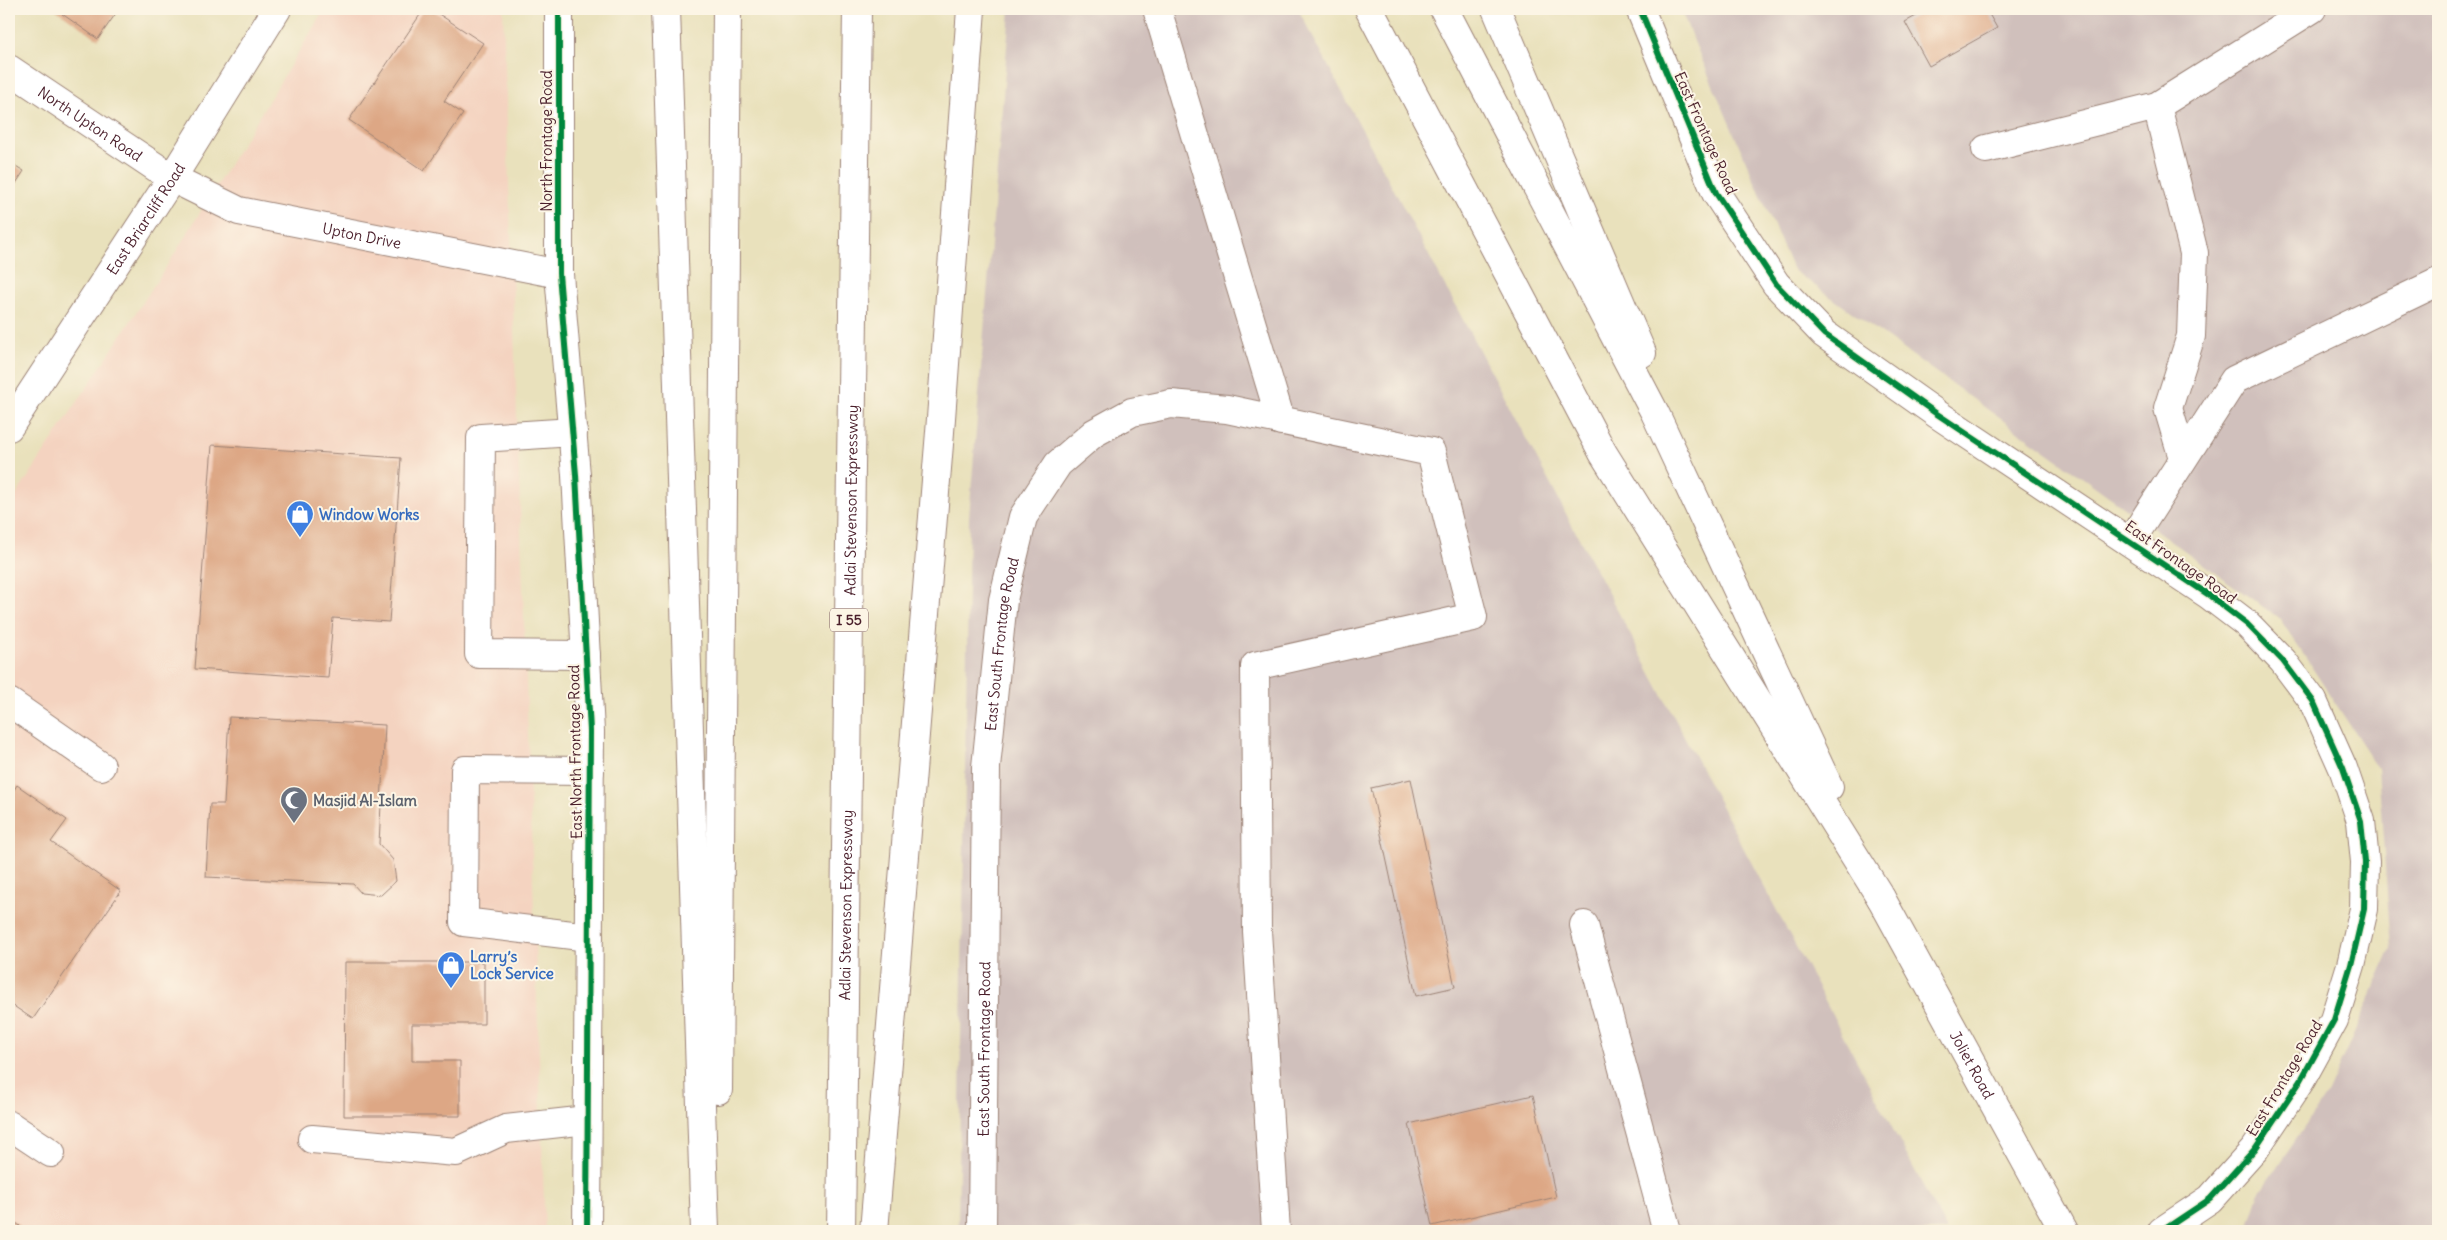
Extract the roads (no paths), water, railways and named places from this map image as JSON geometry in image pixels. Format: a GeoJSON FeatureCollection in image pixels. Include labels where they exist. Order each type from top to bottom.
{"type":"FeatureCollection","features":[{"type":"Feature","properties":{"kind":"main road","name":"East Briarcliff Road"},"geometry":{"type":"LineString","coordinates":[[9,427],[172,178],[277,9]]}},
{"type":"Feature","properties":{"kind":"main road","name":"North Frontage Road"},"geometry":{"type":"LineString","coordinates":[[558,9],[559,274]]}},
{"type":"Feature","properties":{"kind":"main road"},"geometry":{"type":"LineString","coordinates":[[666,9],[705,1231]]}},
{"type":"Feature","properties":{"kind":"main road"},"geometry":{"type":"LineString","coordinates":[[717,1231],[727,9]]}},
{"type":"Feature","properties":{"kind":"main road","name":"Adlai Stevenson Expressway"},"geometry":{"type":"LineString","coordinates":[[841,1231],[857,9]]}},
{"type":"Feature","properties":{"kind":"main road"},"geometry":{"type":"LineString","coordinates":[[874,1231],[939,441],[971,9]]}},
{"type":"Feature","properties":{"kind":"main road"},"geometry":{"type":"LineString","coordinates":[[1157,9],[1281,420]]}},
{"type":"Feature","properties":{"kind":"main road"},"geometry":{"type":"LineString","coordinates":[[1368,9],[1603,453],[1881,898]]}},
{"type":"Feature","properties":{"kind":"main road"},"geometry":{"type":"LineString","coordinates":[[1444,9],[1655,413],[1881,898]]}},
{"type":"Feature","properties":{"kind":"main road"},"geometry":{"type":"LineString","coordinates":[[1496,9],[1794,711]]}},
{"type":"Feature","properties":{"kind":"main road","name":"East Frontage Road"},"geometry":{"type":"LineString","coordinates":[[1640,9],[1716,193],[1776,284],[1824,334],[1878,373],[2209,595],[2247,624],[2283,661],[2313,702],[2343,768],[2361,822],[2364,862],[2364,909],[2351,966],[2334,1020],[2301,1080],[2255,1149],[2210,1199],[2162,1231]]}},
{"type":"Feature","properties":{"kind":"main road"},"geometry":{"type":"LineString","coordinates":[[1986,149],[2157,106],[2312,9]]}},
{"type":"Feature","properties":{"kind":"main road","name":"North Upton Road"},"geometry":{"type":"LineString","coordinates":[[9,69],[172,178]]}},
{"type":"Feature","properties":{"kind":"main road"},"geometry":{"type":"LineString","coordinates":[[2157,106],[2194,253],[2191,336],[2168,408],[2182,458]]}},
{"type":"Feature","properties":{"kind":"main road","name":"Upton Drive"},"geometry":{"type":"LineString","coordinates":[[172,178],[238,211],[559,274]]}},
{"type":"Feature","properties":{"kind":"main road","name":"East North Frontage Road"},"geometry":{"type":"LineString","coordinates":[[559,274],[573,432],[590,731],[587,1231]]}},
{"type":"Feature","properties":{"kind":"main road"},"geometry":{"type":"LineString","coordinates":[[2130,542],[2182,458],[2234,380],[2438,282]]}},
{"type":"Feature","properties":{"kind":"main road","name":"East South Frontage Road"},"geometry":{"type":"LineString","coordinates":[[982,1231],[986,767],[1003,600],[1023,517],[1058,464],[1094,433],[1132,412],[1171,404],[1227,409],[1431,452],[1473,617],[1255,666],[1257,931],[1276,1231]]}},
{"type":"Feature","properties":{"kind":"main road"},"geometry":{"type":"LineString","coordinates":[[573,432],[481,438],[479,654],[586,655]]}},
{"type":"Feature","properties":{"kind":"main road"},"geometry":{"type":"LineString","coordinates":[[9,702],[101,766]]}},
{"type":"Feature","properties":{"kind":"main road"},"geometry":{"type":"LineString","coordinates":[[589,937],[464,922],[464,770],[590,771]]}},
{"type":"Feature","properties":{"kind":"main road","name":"Joliet Road"},"geometry":{"type":"LineString","coordinates":[[1881,898],[2064,1231]]}},
{"type":"Feature","properties":{"kind":"main road"},"geometry":{"type":"LineString","coordinates":[[1584,925],[1667,1231]]}},
{"type":"Feature","properties":{"kind":"main road"},"geometry":{"type":"LineString","coordinates":[[312,1139],[456,1152],[506,1129],[588,1120]]}},
{"type":"Feature","properties":{"kind":"main road"},"geometry":{"type":"LineString","coordinates":[[9,1125],[51,1153]]}},
{"type":"Feature","properties":{"kind":"place","name":"Window Works"},"geometry":{"type":"Point","coordinates":[300,538]}},
{"type":"Feature","properties":{"kind":"place","name":"Masjid Al-Islam"},"geometry":{"type":"Point","coordinates":[294,824]}},
{"type":"Feature","properties":{"kind":"place","name":"Larry’s Lock Service"},"geometry":{"type":"Point","coordinates":[451,989]}}]}
